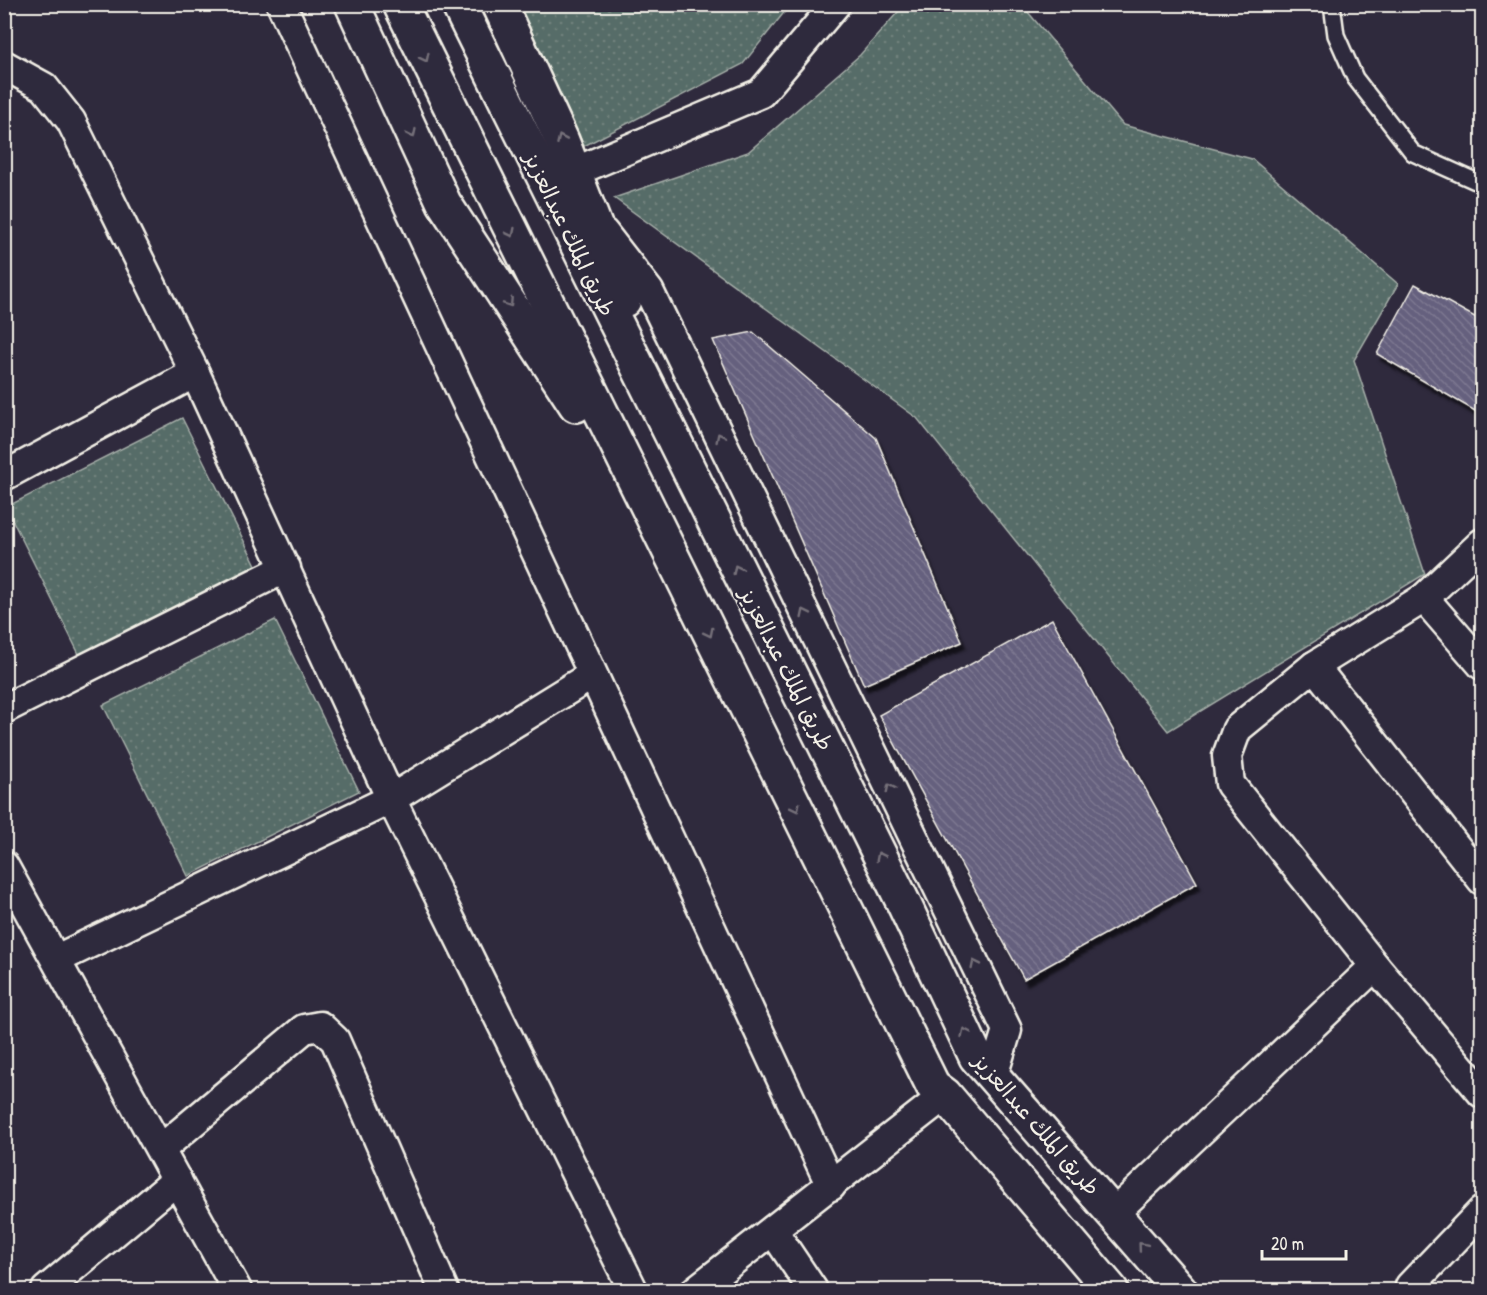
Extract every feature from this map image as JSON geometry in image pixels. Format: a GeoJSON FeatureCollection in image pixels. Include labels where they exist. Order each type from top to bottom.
{"type":"FeatureCollection","features":[{"type":"Feature","properties":{"kind":"highway"},"geometry":{"type":"LineString","coordinates":[[352,4],[444,203],[656,528]]}},
{"type":"Feature","properties":{"kind":"highway"},"geometry":{"type":"LineString","coordinates":[[400,4],[656,528],[933,1086],[945,1095],[1111,1290]]}},
{"type":"Feature","properties":{"kind":"highway","name":"طريق الملك عبدالعزيز"},"geometry":{"type":"LineString","coordinates":[[458,4],[903,902],[976,1057],[1180,1290]]}},
{"type":"Feature","properties":{"kind":"highway"},"geometry":{"type":"LineString","coordinates":[[499,4],[574,172],[705,506]]}},
{"type":"Feature","properties":{"kind":"street"},"geometry":{"type":"LineString","coordinates":[[281,4],[831,1186]]}},
{"type":"Feature","properties":{"kind":"street"},"geometry":{"type":"LineString","coordinates":[[574,172],[761,93],[836,4]]}},
{"type":"Feature","properties":{"kind":"street"},"geometry":{"type":"LineString","coordinates":[[4,65],[44,87],[71,121],[195,374],[391,799],[633,1290]]}},
{"type":"Feature","properties":{"kind":"street"},"geometry":{"type":"LineString","coordinates":[[591,216],[648,291],[1007,1030],[993,1076]]}},
{"type":"Feature","properties":{"kind":"street"},"geometry":{"type":"LineString","coordinates":[[4,476],[195,374]]}},
{"type":"Feature","properties":{"kind":"street"},"geometry":{"type":"LineString","coordinates":[[1482,543],[1424,598],[1314,666],[1237,729],[1227,756],[1230,784],[1375,966],[1482,1093]]}},
{"type":"Feature","properties":{"kind":"street"},"geometry":{"type":"LineString","coordinates":[[4,709],[286,568]]}},
{"type":"Feature","properties":{"kind":"street"},"geometry":{"type":"LineString","coordinates":[[1424,598],[1482,665]]}},
{"type":"Feature","properties":{"kind":"street"},"geometry":{"type":"LineString","coordinates":[[1314,666],[1482,880]]}},
{"type":"Feature","properties":{"kind":"street"},"geometry":{"type":"LineString","coordinates":[[57,959],[391,799],[592,675]]}},
{"type":"Feature","properties":{"kind":"street"},"geometry":{"type":"LineString","coordinates":[[4,866],[237,1290]]}},
{"type":"Feature","properties":{"kind":"street"},"geometry":{"type":"LineString","coordinates":[[1114,1213],[1375,966]]}},
{"type":"Feature","properties":{"kind":"street"},"geometry":{"type":"LineString","coordinates":[[161,1149],[304,1029],[320,1026],[335,1040],[444,1290]]}},
{"type":"Feature","properties":{"kind":"street"},"geometry":{"type":"LineString","coordinates":[[696,1290],[774,1232],[945,1095]]}},
{"type":"Feature","properties":{"kind":"street"},"geometry":{"type":"LineString","coordinates":[[46,1290],[177,1180]]}},
{"type":"Feature","properties":{"kind":"street"},"geometry":{"type":"LineString","coordinates":[[1410,1286],[1482,1211]]}},
{"type":"Feature","properties":{"kind":"street"},"geometry":{"type":"LineString","coordinates":[[774,1232],[813,1290]]}},
{"type":"Feature","properties":{"kind":"lane"},"geometry":{"type":"LineString","coordinates":[[1332,4],[1336,35],[1355,78],[1413,153],[1482,184]]}},
{"type":"Feature","properties":{"kind":"green space"},"geometry":{"type":"Polygon","coordinates":[[[905,4],[1022,5],[1123,125],[1252,159],[1398,284],[1354,360],[1425,574],[1168,731],[917,418],[614,198],[748,152],[860,55],[905,4]]]}},
{"type":"Feature","properties":{"kind":"green space"},"geometry":{"type":"Polygon","coordinates":[[[519,5],[790,5],[743,64],[584,146],[519,5]]]}},
{"type":"Feature","properties":{"kind":"green space"},"geometry":{"type":"Polygon","coordinates":[[[182,418],[256,565],[79,654],[6,507],[182,418]]]}},
{"type":"Feature","properties":{"kind":"green space"},"geometry":{"type":"Polygon","coordinates":[[[275,620],[359,791],[188,876],[103,705],[275,620]]]}},
{"type":"Feature","properties":{"kind":"building"},"geometry":{"type":"Polygon","coordinates":[[[1415,284],[1482,321],[1482,415],[1377,354],[1415,284]]]}},
{"type":"Feature","properties":{"kind":"building"},"geometry":{"type":"Polygon","coordinates":[[[753,332],[876,438],[962,642],[864,685],[713,340],[753,332]]]}},
{"type":"Feature","properties":{"kind":"building"},"geometry":{"type":"Polygon","coordinates":[[[1052,619],[1197,883],[1024,979],[879,715],[1052,619]]]}}]}
